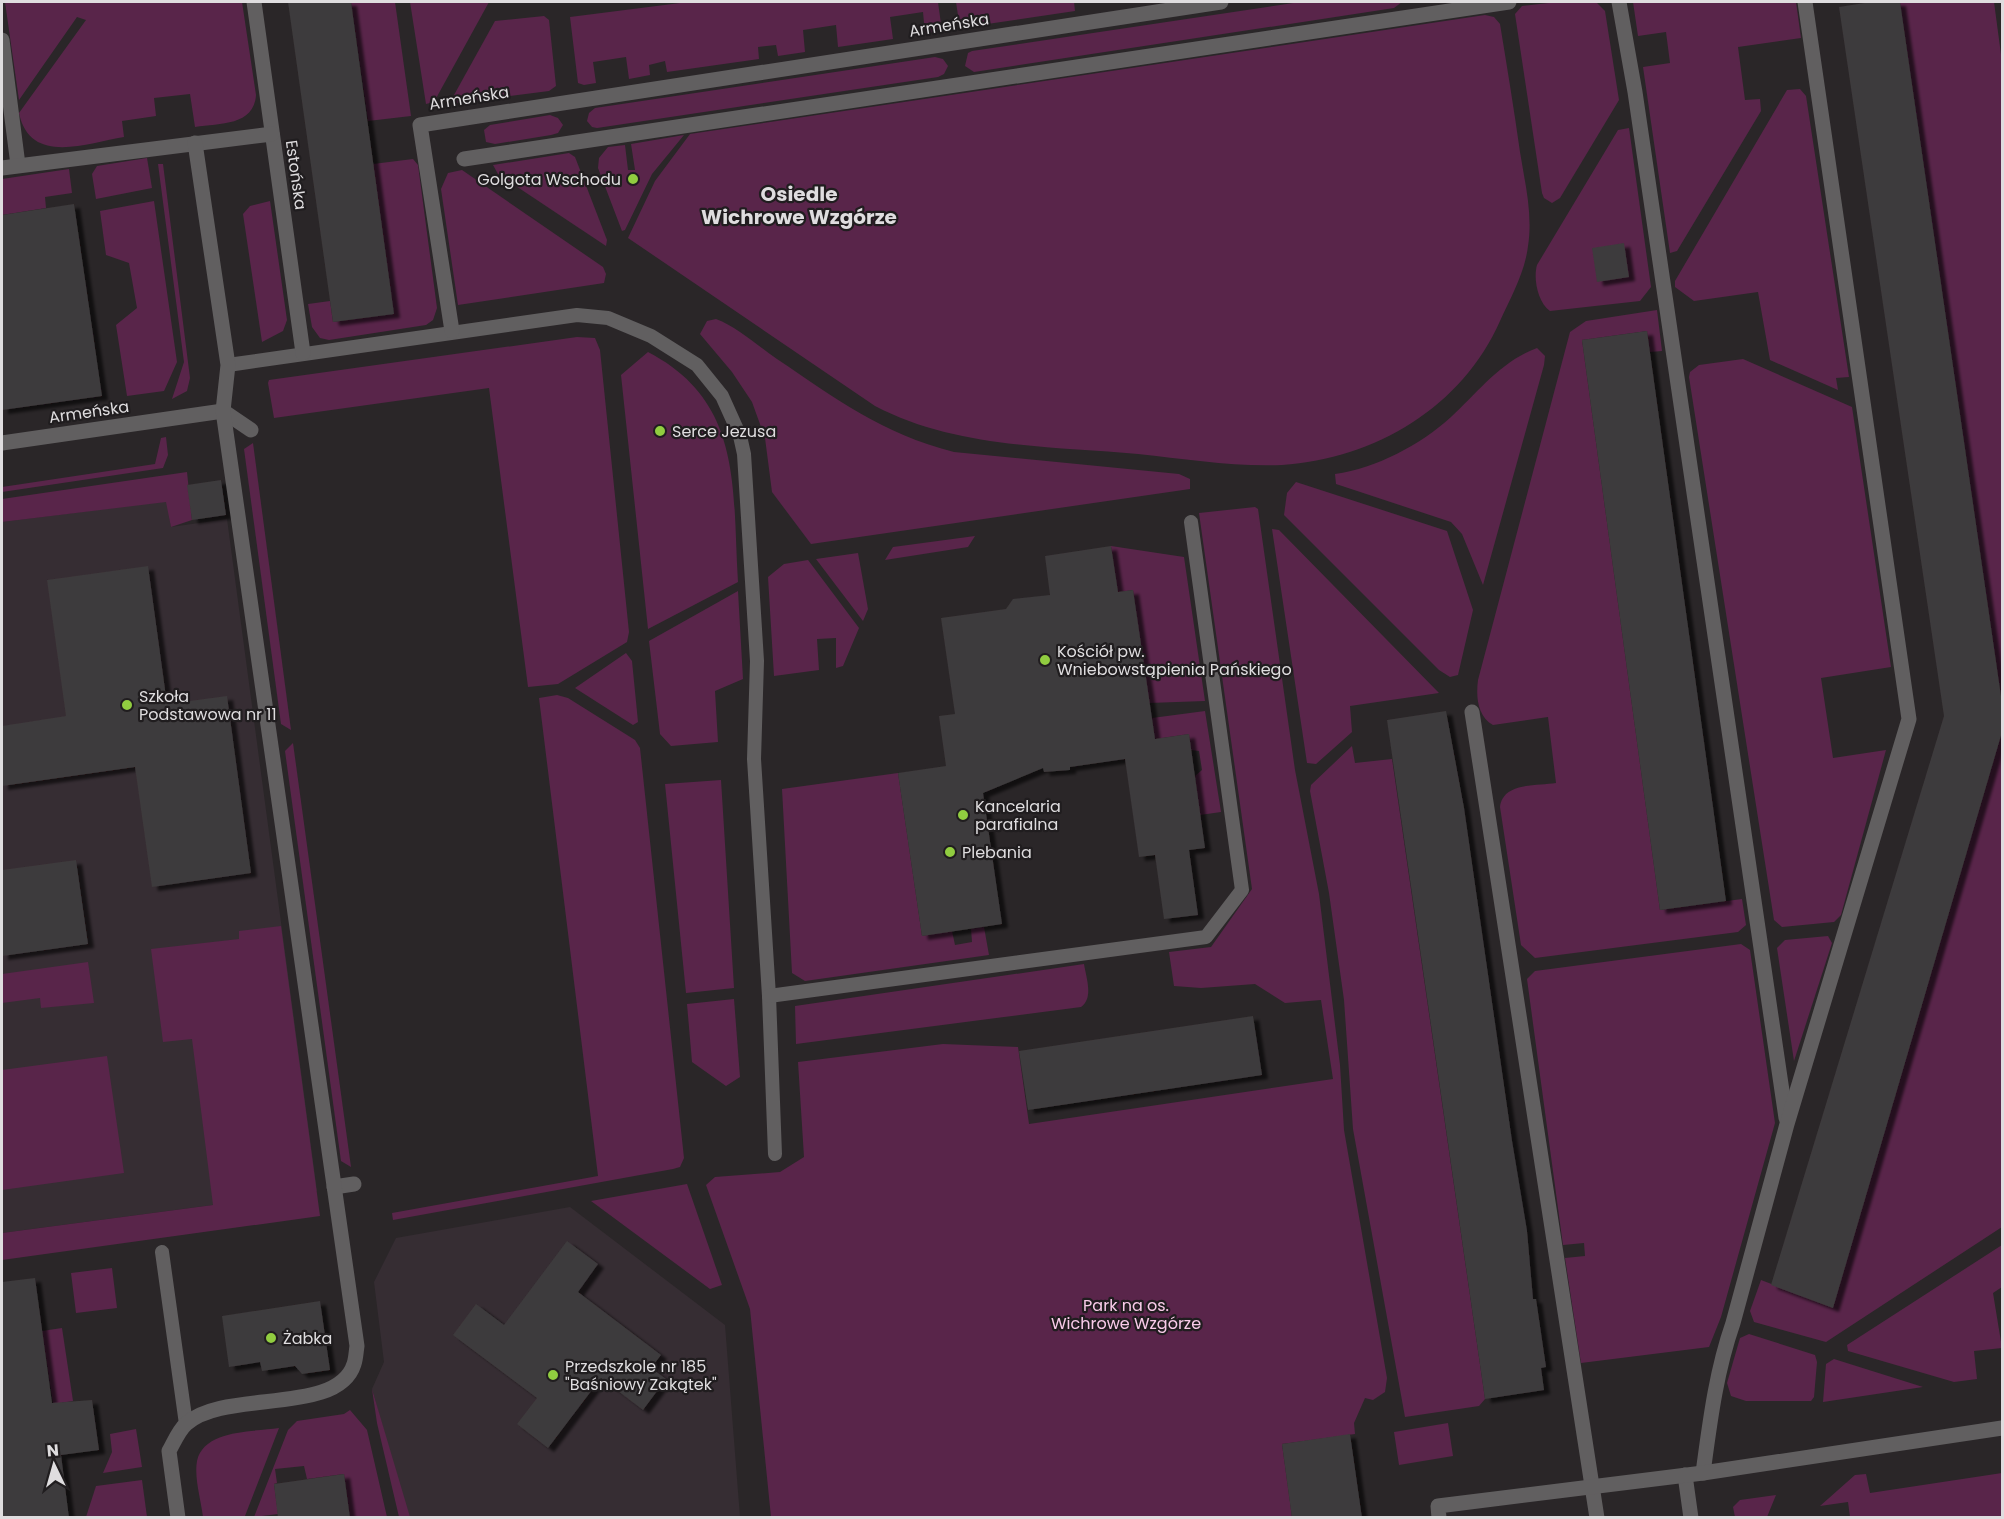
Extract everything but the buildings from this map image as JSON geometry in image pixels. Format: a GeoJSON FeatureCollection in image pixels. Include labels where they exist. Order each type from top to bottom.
{"type":"FeatureCollection","features":[{"type":"Feature","properties":{"kind":"street","name":"Estońska"},"geometry":{"type":"LineString","coordinates":[[254,2],[303,353]]}},
{"type":"Feature","properties":{"kind":"street","name":"Armeńska"},"geometry":{"type":"LineString","coordinates":[[452,331],[420,125],[1221,2]]}},
{"type":"Feature","properties":{"kind":"street"},"geometry":{"type":"LineString","coordinates":[[464,159],[1509,2]]}},
{"type":"Feature","properties":{"kind":"street"},"geometry":{"type":"LineString","coordinates":[[1619,2],[1640,126],[1787,1124]]}},
{"type":"Feature","properties":{"kind":"street"},"geometry":{"type":"LineString","coordinates":[[1703,1473],[1712,1400],[1722,1354],[1733,1323],[1787,1124],[1909,719],[1805,2]]}},
{"type":"Feature","properties":{"kind":"street"},"geometry":{"type":"LineString","coordinates":[[2,40],[18,165]]}},
{"type":"Feature","properties":{"kind":"street"},"geometry":{"type":"LineString","coordinates":[[2,168],[272,134]]}},
{"type":"Feature","properties":{"kind":"street"},"geometry":{"type":"LineString","coordinates":[[178,1518],[169,1451],[186,1424],[209,1410],[324,1392],[343,1382],[354,1365],[357,1346],[223,411],[228,365],[195,143]]}},
{"type":"Feature","properties":{"kind":"street"},"geometry":{"type":"LineString","coordinates":[[223,411],[251,430]]}},
{"type":"Feature","properties":{"kind":"street","name":"Armeńska"},"geometry":{"type":"LineString","coordinates":[[2,443],[223,411]]}},
{"type":"Feature","properties":{"kind":"street"},"geometry":{"type":"LineString","coordinates":[[1472,712],[1598,1518]]}},
{"type":"Feature","properties":{"kind":"street"},"geometry":{"type":"LineString","coordinates":[[334,1187],[354,1184]]}},
{"type":"Feature","properties":{"kind":"street"},"geometry":{"type":"LineString","coordinates":[[1439,1518],[1438,1506],[1703,1473],[2002,1428]]}},
{"type":"Feature","properties":{"kind":"street"},"geometry":{"type":"LineString","coordinates":[[1685,1475],[1691,1518]]}},
{"type":"Feature","properties":{"kind":"lane"},"geometry":{"type":"LineString","coordinates":[[228,365],[452,331],[577,315],[608,318],[651,336],[697,365],[722,396],[744,454],[748,489],[757,661],[754,759],[770,996],[775,1154]]}},
{"type":"Feature","properties":{"kind":"lane"},"geometry":{"type":"LineString","coordinates":[[770,996],[1206,937],[1242,890],[1191,522]]}},
{"type":"Feature","properties":{"kind":"lane"},"geometry":{"type":"LineString","coordinates":[[162,1252],[186,1424]]}},
{"type":"Feature","properties":{"kind":"shaded area","name":"Szkoła Podstawowa nr 11"},"geometry":{"type":"Polygon","coordinates":[[[167,501],[171,527],[227,519],[317,1191],[2,1233],[2,522],[167,501]]]}},
{"type":"Feature","properties":{"kind":"shaded area","name":"Przedszkole nr 185 \"Baśniowy Zakątek\""},"geometry":{"type":"Polygon","coordinates":[[[570,1207],[725,1325],[740,1517],[408,1517],[372,1389],[384,1362],[374,1282],[396,1238],[570,1207]]]}},
{"type":"Feature","properties":{"kind":"green space"},"geometry":{"type":"Polygon","coordinates":[[[5,2],[242,2],[256,95],[254,105],[249,113],[234,121],[195,127],[190,94],[154,98],[156,116],[122,121],[124,137],[77,146],[47,145],[35,140],[25,129],[19,113],[86,20],[77,17],[19,100],[5,2]]]}},
{"type":"Feature","properties":{"kind":"green space"},"geometry":{"type":"Polygon","coordinates":[[[351,2],[395,2],[411,116],[368,121],[351,2]]]}},
{"type":"Feature","properties":{"kind":"green space"},"geometry":{"type":"Polygon","coordinates":[[[410,2],[489,2],[434,102],[426,104],[410,2]]]}},
{"type":"Feature","properties":{"kind":"green space"},"geometry":{"type":"Polygon","coordinates":[[[688,2],[938,2],[941,24],[935,32],[925,33],[923,12],[890,17],[893,39],[838,47],[836,25],[803,30],[805,52],[778,56],[776,45],[758,47],[759,59],[667,72],[665,61],[649,65],[650,75],[629,79],[626,57],[593,62],[596,83],[584,85],[578,83],[570,17],[688,2]]]}},
{"type":"Feature","properties":{"kind":"green space"},"geometry":{"type":"Polygon","coordinates":[[[956,2],[1074,2],[1075,11],[967,27],[959,22],[956,2]]]}},
{"type":"Feature","properties":{"kind":"green space"},"geometry":{"type":"Polygon","coordinates":[[[1300,2],[1402,2],[1394,8],[974,72],[965,66],[968,53],[972,51],[1300,2]]]}},
{"type":"Feature","properties":{"kind":"green space"},"geometry":{"type":"Polygon","coordinates":[[[1558,2],[1596,2],[1605,11],[1619,100],[1560,198],[1552,203],[1544,198],[1542,193],[1515,14],[1522,6],[1558,2]]]}},
{"type":"Feature","properties":{"kind":"green space"},"geometry":{"type":"Polygon","coordinates":[[[1633,2],[1796,2],[1801,38],[1738,47],[1745,100],[1760,99],[1761,111],[1677,251],[1670,253],[1643,67],[1670,63],[1666,32],[1638,36],[1633,2]]]}},
{"type":"Feature","properties":{"kind":"green space"},"geometry":{"type":"Polygon","coordinates":[[[1900,2],[1994,2],[2002,62],[2002,703],[1900,2]]]}},
{"type":"Feature","properties":{"kind":"green space"},"geometry":{"type":"Polygon","coordinates":[[[1485,15],[1494,17],[1500,24],[1529,211],[1526,256],[1517,284],[1484,352],[1463,379],[1439,403],[1412,423],[1382,439],[1350,452],[1317,461],[1282,465],[1246,465],[1003,443],[970,438],[906,420],[875,406],[628,238],[655,181],[690,134],[1485,15]]]}},
{"type":"Feature","properties":{"kind":"green space"},"geometry":{"type":"Polygon","coordinates":[[[544,16],[549,20],[556,86],[549,91],[457,103],[454,95],[495,21],[544,16]]]}},
{"type":"Feature","properties":{"kind":"green space"},"geometry":{"type":"Polygon","coordinates":[[[935,57],[943,59],[948,66],[944,74],[938,77],[597,128],[592,127],[587,121],[589,113],[595,108],[935,57]]]}},
{"type":"Feature","properties":{"kind":"green space"},"geometry":{"type":"Polygon","coordinates":[[[1800,89],[1806,96],[1849,377],[1836,378],[1838,390],[1770,360],[1758,292],[1694,301],[1675,287],[1675,281],[1787,90],[1800,89]]]}},
{"type":"Feature","properties":{"kind":"green space"},"geometry":{"type":"Polygon","coordinates":[[[550,115],[558,118],[563,125],[558,133],[495,144],[486,142],[484,130],[490,125],[550,115]]]}},
{"type":"Feature","properties":{"kind":"green space"},"geometry":{"type":"Polygon","coordinates":[[[1629,128],[1651,287],[1640,301],[1550,311],[1542,302],[1538,290],[1537,265],[1618,130],[1629,128]]]}},
{"type":"Feature","properties":{"kind":"green space"},"geometry":{"type":"Polygon","coordinates":[[[684,135],[652,174],[625,230],[622,231],[598,168],[599,158],[608,147],[625,145],[628,170],[635,170],[631,144],[684,135]]]}},
{"type":"Feature","properties":{"kind":"green space"},"geometry":{"type":"Polygon","coordinates":[[[569,153],[575,157],[607,240],[606,246],[498,174],[493,165],[569,153]]]}},
{"type":"Feature","properties":{"kind":"green space"},"geometry":{"type":"Polygon","coordinates":[[[147,158],[152,188],[96,199],[92,174],[97,166],[147,158]]]}},
{"type":"Feature","properties":{"kind":"green space"},"geometry":{"type":"Polygon","coordinates":[[[413,159],[418,165],[437,308],[433,320],[426,325],[329,340],[320,338],[312,327],[308,304],[330,301],[333,322],[394,314],[373,164],[413,159]]]}},
{"type":"Feature","properties":{"kind":"green space"},"geometry":{"type":"Polygon","coordinates":[[[158,164],[163,164],[190,378],[187,391],[172,399],[184,362],[158,164]]]}},
{"type":"Feature","properties":{"kind":"green space"},"geometry":{"type":"Polygon","coordinates":[[[69,169],[72,193],[45,197],[46,208],[2,215],[2,179],[69,169]]]}},
{"type":"Feature","properties":{"kind":"green space"},"geometry":{"type":"Polygon","coordinates":[[[462,170],[603,267],[606,274],[604,283],[458,305],[441,189],[448,173],[462,170]]]}},
{"type":"Feature","properties":{"kind":"green space"},"geometry":{"type":"Polygon","coordinates":[[[154,201],[177,362],[164,391],[127,396],[116,325],[137,308],[129,263],[106,255],[100,211],[154,201]]]}},
{"type":"Feature","properties":{"kind":"green space"},"geometry":{"type":"Polygon","coordinates":[[[270,201],[287,320],[283,331],[262,342],[243,214],[250,206],[270,201]]]}},
{"type":"Feature","properties":{"kind":"green space"},"geometry":{"type":"Polygon","coordinates":[[[1657,310],[1662,351],[1650,352],[1647,331],[1582,340],[1660,910],[1742,899],[1746,925],[1738,932],[1535,958],[1521,945],[1500,807],[1502,799],[1514,789],[1556,783],[1548,717],[1493,725],[1481,711],[1477,693],[1478,680],[1570,332],[1586,321],[1657,310]]]}},
{"type":"Feature","properties":{"kind":"green space"},"geometry":{"type":"Polygon","coordinates":[[[716,319],[740,332],[861,414],[928,444],[954,452],[1179,474],[1190,479],[1190,489],[811,544],[772,492],[765,438],[752,402],[732,372],[700,334],[707,321],[716,319]]]}},
{"type":"Feature","properties":{"kind":"green space"},"geometry":{"type":"Polygon","coordinates":[[[577,337],[595,338],[600,350],[629,632],[627,642],[558,684],[528,687],[489,388],[274,418],[268,383],[269,380],[577,337]]]}},
{"type":"Feature","properties":{"kind":"green space"},"geometry":{"type":"Polygon","coordinates":[[[1537,348],[1545,356],[1544,365],[1483,585],[1462,534],[1451,522],[1336,484],[1335,474],[1382,461],[1412,446],[1451,417],[1501,369],[1537,348]]]}},
{"type":"Feature","properties":{"kind":"green space"},"geometry":{"type":"Polygon","coordinates":[[[648,352],[679,372],[702,396],[717,422],[727,451],[732,482],[738,582],[648,629],[621,375],[648,352]]]}},
{"type":"Feature","properties":{"kind":"green space"},"geometry":{"type":"Polygon","coordinates":[[[1743,359],[1852,407],[1891,667],[1821,678],[1833,758],[1886,750],[1841,915],[1834,922],[1782,927],[1774,920],[1689,377],[1690,372],[1699,365],[1743,359]]]}},
{"type":"Feature","properties":{"kind":"green space"},"geometry":{"type":"Polygon","coordinates":[[[166,437],[168,455],[163,468],[2,492],[2,487],[155,464],[161,438],[166,437]]]}},
{"type":"Feature","properties":{"kind":"green space"},"geometry":{"type":"Polygon","coordinates":[[[253,443],[291,730],[281,724],[244,449],[253,443]]]}},
{"type":"Feature","properties":{"kind":"green space"},"geometry":{"type":"Polygon","coordinates":[[[187,472],[192,520],[171,527],[166,502],[2,522],[2,499],[187,472]]]}},
{"type":"Feature","properties":{"kind":"green space"},"geometry":{"type":"Polygon","coordinates":[[[1296,482],[1447,531],[1473,610],[1458,675],[1450,677],[1439,670],[1284,515],[1287,493],[1296,482]]]}},
{"type":"Feature","properties":{"kind":"green space","name":"Park na os. Wichrowe Wzgórze"},"geometry":{"type":"Polygon","coordinates":[[[1255,507],[1258,509],[1295,770],[1319,894],[1340,1065],[1344,1130],[1387,1378],[1385,1392],[1373,1400],[1365,1398],[1354,1423],[1355,1434],[1282,1444],[1292,1517],[771,1517],[750,1309],[706,1185],[715,1177],[780,1172],[804,1157],[798,1062],[943,1044],[1018,1047],[1029,1124],[1333,1079],[1321,1000],[1285,1003],[1255,984],[1201,988],[1174,986],[1169,952],[1211,947],[1252,889],[1199,513],[1255,507]]]}},
{"type":"Feature","properties":{"kind":"green space"},"geometry":{"type":"Polygon","coordinates":[[[1272,529],[1279,530],[1439,693],[1350,706],[1352,732],[1316,764],[1307,763],[1272,529]]]}},
{"type":"Feature","properties":{"kind":"green space"},"geometry":{"type":"Polygon","coordinates":[[[975,536],[968,547],[885,560],[893,547],[975,536]]]}},
{"type":"Feature","properties":{"kind":"green space"},"geometry":{"type":"Polygon","coordinates":[[[1111,546],[1184,557],[1205,701],[1149,703],[1133,590],[1118,592],[1111,546]]]}},
{"type":"Feature","properties":{"kind":"green space"},"geometry":{"type":"Polygon","coordinates":[[[858,553],[868,609],[863,621],[816,559],[858,553]]]}},
{"type":"Feature","properties":{"kind":"green space"},"geometry":{"type":"Polygon","coordinates":[[[808,560],[859,628],[843,666],[836,668],[836,638],[817,639],[819,670],[774,676],[768,577],[784,564],[808,560]]]}},
{"type":"Feature","properties":{"kind":"green space"},"geometry":{"type":"Polygon","coordinates":[[[738,591],[743,679],[715,691],[718,742],[671,746],[660,734],[649,641],[738,591]]]}},
{"type":"Feature","properties":{"kind":"green space"},"geometry":{"type":"Polygon","coordinates":[[[626,653],[632,661],[638,722],[633,725],[575,688],[626,653]]]}},
{"type":"Feature","properties":{"kind":"green space"},"geometry":{"type":"Polygon","coordinates":[[[557,695],[568,698],[635,740],[640,748],[684,1158],[680,1167],[673,1169],[393,1220],[392,1213],[598,1176],[539,698],[557,695]]]}},
{"type":"Feature","properties":{"kind":"green space"},"geometry":{"type":"Polygon","coordinates":[[[1205,711],[1221,812],[1200,815],[1195,776],[1202,770],[1199,751],[1191,750],[1189,734],[1155,739],[1152,718],[1205,711]]]}},
{"type":"Feature","properties":{"kind":"green space"},"geometry":{"type":"Polygon","coordinates":[[[2002,732],[2002,1227],[1826,1342],[1754,1322],[1750,1311],[1761,1280],[1833,1307],[2002,732]]]}},
{"type":"Feature","properties":{"kind":"green space"},"geometry":{"type":"Polygon","coordinates":[[[293,743],[351,1167],[341,1161],[285,751],[293,743]]]}},
{"type":"Feature","properties":{"kind":"green space"},"geometry":{"type":"Polygon","coordinates":[[[1352,746],[1355,763],[1392,759],[1485,1399],[1479,1406],[1405,1417],[1353,1129],[1344,1000],[1329,893],[1310,791],[1311,785],[1352,746]]]}},
{"type":"Feature","properties":{"kind":"green space"},"geometry":{"type":"Polygon","coordinates":[[[898,773],[922,936],[952,931],[955,945],[972,942],[971,929],[984,927],[989,955],[805,981],[792,973],[782,789],[898,773]]]}},
{"type":"Feature","properties":{"kind":"green space"},"geometry":{"type":"Polygon","coordinates":[[[721,780],[734,988],[686,993],[665,784],[721,780]]]}},
{"type":"Feature","properties":{"kind":"green space"},"geometry":{"type":"Polygon","coordinates":[[[281,926],[320,1216],[2,1260],[2,1233],[213,1205],[192,1039],[163,1042],[151,949],[239,939],[239,931],[281,926]]]}},
{"type":"Feature","properties":{"kind":"green space"},"geometry":{"type":"Polygon","coordinates":[[[1828,936],[1832,943],[1794,1061],[1777,948],[1785,940],[1828,936]]]}},
{"type":"Feature","properties":{"kind":"green space"},"geometry":{"type":"Polygon","coordinates":[[[1741,944],[1750,950],[1775,1123],[1721,1317],[1709,1347],[1581,1363],[1565,1258],[1585,1256],[1584,1243],[1563,1245],[1527,979],[1535,971],[1741,944]]]}},
{"type":"Feature","properties":{"kind":"green space"},"geometry":{"type":"Polygon","coordinates":[[[88,962],[94,1003],[41,1008],[40,998],[2,1003],[2,974],[88,962]]]}},
{"type":"Feature","properties":{"kind":"green space"},"geometry":{"type":"Polygon","coordinates":[[[1084,964],[1088,993],[1081,1007],[796,1044],[795,1006],[1084,964]]]}},
{"type":"Feature","properties":{"kind":"green space"},"geometry":{"type":"Polygon","coordinates":[[[734,999],[740,1077],[726,1086],[692,1062],[687,1004],[734,999]]]}},
{"type":"Feature","properties":{"kind":"green space"},"geometry":{"type":"Polygon","coordinates":[[[107,1056],[124,1173],[2,1190],[2,1070],[107,1056]]]}},
{"type":"Feature","properties":{"kind":"green space"},"geometry":{"type":"Polygon","coordinates":[[[687,1184],[722,1285],[710,1289],[591,1201],[687,1184]]]}},
{"type":"Feature","properties":{"kind":"green space"},"geometry":{"type":"Polygon","coordinates":[[[2002,1245],[2002,1287],[1993,1293],[2002,1348],[1974,1351],[1977,1379],[1954,1382],[1848,1351],[1847,1345],[2002,1245]]]}},
{"type":"Feature","properties":{"kind":"green space"},"geometry":{"type":"Polygon","coordinates":[[[112,1268],[117,1308],[76,1313],[71,1273],[112,1268]]]}},
{"type":"Feature","properties":{"kind":"green space"},"geometry":{"type":"Polygon","coordinates":[[[62,1328],[73,1401],[53,1404],[42,1331],[62,1328]]]}},
{"type":"Feature","properties":{"kind":"green space"},"geometry":{"type":"Polygon","coordinates":[[[1749,1334],[1815,1355],[1817,1362],[1814,1397],[1811,1401],[1746,1401],[1731,1396],[1727,1383],[1740,1338],[1749,1334]]]}},
{"type":"Feature","properties":{"kind":"green space"},"geometry":{"type":"Polygon","coordinates":[[[1834,1359],[1923,1387],[1823,1402],[1826,1364],[1834,1359]]]}},
{"type":"Feature","properties":{"kind":"green space"},"geometry":{"type":"Polygon","coordinates":[[[372,1389],[410,1517],[399,1517],[377,1423],[372,1389]]]}},
{"type":"Feature","properties":{"kind":"green space"},"geometry":{"type":"Polygon","coordinates":[[[350,1410],[367,1430],[387,1517],[350,1517],[344,1474],[307,1479],[304,1466],[275,1469],[277,1483],[274,1484],[278,1514],[254,1517],[288,1430],[297,1421],[344,1414],[350,1410]]]}},
{"type":"Feature","properties":{"kind":"green space"},"geometry":{"type":"Polygon","coordinates":[[[1448,1423],[1453,1456],[1399,1465],[1394,1432],[1448,1423]]]}},
{"type":"Feature","properties":{"kind":"green space"},"geometry":{"type":"Polygon","coordinates":[[[279,1428],[245,1516],[203,1517],[196,1475],[197,1461],[202,1451],[209,1443],[231,1434],[279,1428]]]}},
{"type":"Feature","properties":{"kind":"green space"},"geometry":{"type":"Polygon","coordinates":[[[136,1429],[142,1467],[103,1473],[112,1452],[110,1434],[136,1429]]]}},
{"type":"Feature","properties":{"kind":"green space"},"geometry":{"type":"Polygon","coordinates":[[[2002,1473],[2002,1517],[1850,1517],[1848,1502],[1820,1506],[1855,1475],[1866,1474],[1870,1493],[2002,1473]]]}},
{"type":"Feature","properties":{"kind":"green space"},"geometry":{"type":"Polygon","coordinates":[[[142,1480],[147,1517],[86,1517],[96,1486],[142,1480]]]}},
{"type":"Feature","properties":{"kind":"green space"},"geometry":{"type":"Polygon","coordinates":[[[1776,1495],[1767,1517],[1735,1517],[1733,1507],[1740,1500],[1776,1495]]]}},
{"type":"Feature","properties":{"kind":"place","name":"Golgota Wschodu"},"geometry":{"type":"Point","coordinates":[633,179]}},
{"type":"Feature","properties":{"kind":"place","name":"Serce Jezusa"},"geometry":{"type":"Point","coordinates":[660,431]}},
{"type":"Feature","properties":{"kind":"place","name":"Kościół pw. Wniebowstąpienia Pańskiego"},"geometry":{"type":"Point","coordinates":[1045,660]}},
{"type":"Feature","properties":{"kind":"place","name":"Szkoła Podstawowa nr 11"},"geometry":{"type":"Point","coordinates":[127,705]}},
{"type":"Feature","properties":{"kind":"place","name":"Kancelaria parafialna"},"geometry":{"type":"Point","coordinates":[963,815]}},
{"type":"Feature","properties":{"kind":"place","name":"Plebania"},"geometry":{"type":"Point","coordinates":[950,852]}},
{"type":"Feature","properties":{"kind":"place","name":"Żabka"},"geometry":{"type":"Point","coordinates":[271,1338]}},
{"type":"Feature","properties":{"kind":"place","name":"Przedszkole nr 185 \"Baśniowy Zakątek\""},"geometry":{"type":"Point","coordinates":[553,1375]}},
{"type":"Feature","properties":{"kind":"district","name":"Osiedle Wichrowe Wzgórze"},"geometry":{"type":"Point","coordinates":[799,206]}}]}
